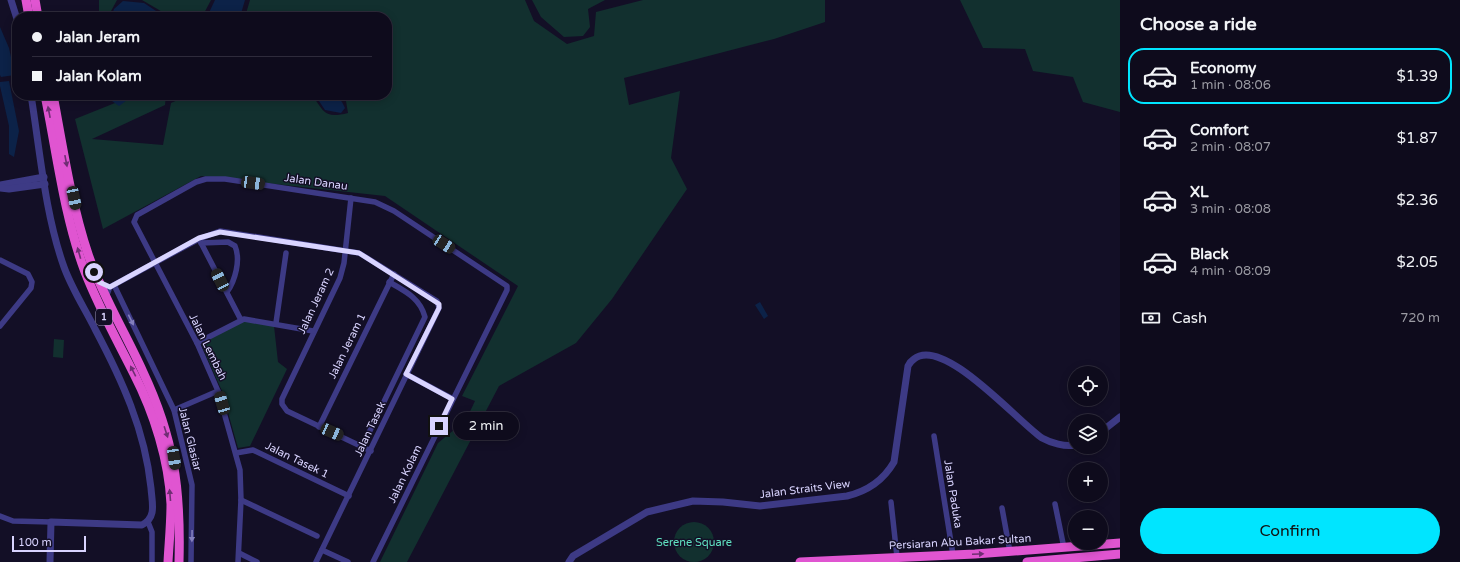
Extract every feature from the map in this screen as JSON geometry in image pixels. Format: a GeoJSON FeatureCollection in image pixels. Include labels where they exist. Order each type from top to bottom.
{"type":"FeatureCollection","features":[{"type":"Feature","properties":{"kind":"highway"},"geometry":{"type":"LineString","coordinates":[[26,0],[28,12]]}},
{"type":"Feature","properties":{"kind":"highway"},"geometry":{"type":"LineString","coordinates":[[35,0],[37,12]]}},
{"type":"Feature","properties":{"kind":"highway","name":"1"},"geometry":{"type":"LineString","coordinates":[[46,100],[70,218],[85,271],[100,307],[142,391],[161,444],[171,504],[168,562]]}},
{"type":"Feature","properties":{"kind":"highway","name":"1"},"geometry":{"type":"LineString","coordinates":[[54,100],[77,212],[88,254],[106,298],[148,384],[171,447],[177,478],[179,561]]}},
{"type":"Feature","properties":{"kind":"highway","name":"Persiaran Abu Bakar Sultan"},"geometry":{"type":"LineString","coordinates":[[800,562],[1010,552],[1120,543]]}},
{"type":"Feature","properties":{"kind":"highway"},"geometry":{"type":"LineString","coordinates":[[1027,562],[1120,554]]}},
{"type":"Feature","properties":{"kind":"highway"},"geometry":{"type":"LineString","coordinates":[[829,562],[847,560]]}},
{"type":"Feature","properties":{"kind":"street"},"geometry":{"type":"LineString","coordinates":[[10,0],[14,12]]}},
{"type":"Feature","properties":{"kind":"street"},"geometry":{"type":"LineString","coordinates":[[0,516],[7,520],[29,522],[142,525],[148,522],[153,510],[149,471],[134,410],[120,378],[64,268],[54,227],[32,100]]}},
{"type":"Feature","properties":{"kind":"street","name":"Jalan Danau"},"geometry":{"type":"LineString","coordinates":[[154,264],[134,222],[134,216],[201,180],[225,179],[375,202],[394,211],[507,286]]}},
{"type":"Feature","properties":{"kind":"street"},"geometry":{"type":"LineString","coordinates":[[0,184],[45,180]]}},
{"type":"Feature","properties":{"kind":"street"},"geometry":{"type":"LineString","coordinates":[[0,194],[9,189],[45,180]]}},
{"type":"Feature","properties":{"kind":"street"},"geometry":{"type":"LineString","coordinates":[[0,188],[9,189]]}},
{"type":"Feature","properties":{"kind":"street","name":"Jalan Jeram 2"},"geometry":{"type":"LineString","coordinates":[[319,427],[283,408],[282,399],[313,331],[340,278],[351,198]]}},
{"type":"Feature","properties":{"kind":"street"},"geometry":{"type":"LineString","coordinates":[[106,298],[112,286],[220,232],[359,253],[394,274]]}},
{"type":"Feature","properties":{"kind":"street"},"geometry":{"type":"LineString","coordinates":[[200,241],[241,320]]}},
{"type":"Feature","properties":{"kind":"street"},"geometry":{"type":"LineString","coordinates":[[200,241],[228,242],[236,246],[237,256],[235,277],[227,292]]}},
{"type":"Feature","properties":{"kind":"street"},"geometry":{"type":"LineString","coordinates":[[276,323],[286,253]]}},
{"type":"Feature","properties":{"kind":"street"},"geometry":{"type":"LineString","coordinates":[[0,260],[28,274],[32,282],[31,288],[0,326]]}},
{"type":"Feature","properties":{"kind":"street","name":"Jalan Lembah"},"geometry":{"type":"LineString","coordinates":[[154,264],[197,343],[218,391],[236,453],[240,470],[241,500],[238,562]]}},
{"type":"Feature","properties":{"kind":"street","name":"Jalan Jeram 1"},"geometry":{"type":"LineString","coordinates":[[319,427],[394,274]]}},
{"type":"Feature","properties":{"kind":"street","name":"Jalan Tasek"},"geometry":{"type":"LineString","coordinates":[[316,562],[439,308],[439,304],[394,274]]}},
{"type":"Feature","properties":{"kind":"street"},"geometry":{"type":"LineString","coordinates":[[99,282],[112,286]]}},
{"type":"Feature","properties":{"kind":"street","name":"Jalan Tasek"},"geometry":{"type":"LineString","coordinates":[[362,447],[425,317],[423,308],[412,295],[389,282]]}},
{"type":"Feature","properties":{"kind":"street","name":"Jalan Glasiar"},"geometry":{"type":"LineString","coordinates":[[112,286],[174,410],[192,485],[192,562]]}},
{"type":"Feature","properties":{"kind":"street","name":"Jalan Kolam"},"geometry":{"type":"LineString","coordinates":[[372,562],[507,290],[507,286]]}},
{"type":"Feature","properties":{"kind":"street"},"geometry":{"type":"LineString","coordinates":[[197,343],[241,320],[248,319],[313,331]]}},
{"type":"Feature","properties":{"kind":"street","name":"Jalan Straits View"},"geometry":{"type":"LineString","coordinates":[[569,562],[573,556],[647,512],[661,508],[693,501],[766,505],[847,496],[859,493],[873,486],[888,472],[894,462],[908,366],[914,358],[921,356],[932,356],[950,362],[1003,402],[1042,438],[1059,444],[1068,445]]}},
{"type":"Feature","properties":{"kind":"street"},"geometry":{"type":"LineString","coordinates":[[406,374],[452,399]]}},
{"type":"Feature","properties":{"kind":"street"},"geometry":{"type":"LineString","coordinates":[[174,410],[218,391]]}},
{"type":"Feature","properties":{"kind":"street"},"geometry":{"type":"LineString","coordinates":[[1108,426],[1120,417]]}},
{"type":"Feature","properties":{"kind":"street"},"geometry":{"type":"LineString","coordinates":[[319,427],[371,451]]}},
{"type":"Feature","properties":{"kind":"street","name":"Jalan Paduka"},"geometry":{"type":"LineString","coordinates":[[934,436],[953,555]]}},
{"type":"Feature","properties":{"kind":"street","name":"Jalan Tasek 1"},"geometry":{"type":"LineString","coordinates":[[236,453],[253,450],[349,496]]}},
{"type":"Feature","properties":{"kind":"street"},"geometry":{"type":"LineString","coordinates":[[241,500],[317,536]]}},
{"type":"Feature","properties":{"kind":"street"},"geometry":{"type":"LineString","coordinates":[[891,502],[897,557]]}},
{"type":"Feature","properties":{"kind":"street"},"geometry":{"type":"LineString","coordinates":[[1054,504],[1064,548]]}},
{"type":"Feature","properties":{"kind":"street"},"geometry":{"type":"LineString","coordinates":[[1002,508],[1010,552]]}},
{"type":"Feature","properties":{"kind":"street"},"geometry":{"type":"LineString","coordinates":[[48,522],[50,562]]}},
{"type":"Feature","properties":{"kind":"street"},"geometry":{"type":"LineString","coordinates":[[148,522],[152,532],[152,562]]}},
{"type":"Feature","properties":{"kind":"street"},"geometry":{"type":"LineString","coordinates":[[322,550],[348,562]]}},
{"type":"Feature","properties":{"kind":"street"},"geometry":{"type":"LineString","coordinates":[[239,553],[257,562]]}},
{"type":"Feature","properties":{"kind":"green space"},"geometry":{"type":"Polygon","coordinates":[[[99,0],[117,0],[111,12],[99,12],[99,0]]]}},
{"type":"Feature","properties":{"kind":"green space"},"geometry":{"type":"Polygon","coordinates":[[[142,0],[211,0],[205,12],[162,12],[142,0]]]}},
{"type":"Feature","properties":{"kind":"green space"},"geometry":{"type":"Polygon","coordinates":[[[250,0],[525,0],[534,21],[567,44],[594,36],[596,12],[643,0],[825,0],[825,22],[774,39],[624,78],[629,105],[680,91],[671,158],[687,189],[612,299],[576,343],[499,386],[407,562],[380,562],[438,443],[466,420],[475,401],[462,396],[518,286],[385,196],[201,176],[103,229],[75,119],[122,100],[166,100],[165,105],[92,139],[163,145],[171,103],[178,100],[316,100],[326,113],[340,115],[348,113],[345,100],[392,100],[392,12],[246,12],[250,0]]]}},
{"type":"Feature","properties":{"kind":"green space"},"geometry":{"type":"Polygon","coordinates":[[[532,0],[605,0],[588,9],[590,27],[583,36],[564,37],[541,17],[532,0]]]}},
{"type":"Feature","properties":{"kind":"green space"},"geometry":{"type":"Polygon","coordinates":[[[960,0],[1120,0],[1120,112],[1083,102],[1073,77],[1033,71],[1025,49],[983,48],[960,0]]]}},
{"type":"Feature","properties":{"kind":"green space"},"geometry":{"type":"Polygon","coordinates":[[[243,321],[274,326],[278,362],[287,369],[250,446],[238,448],[222,391],[201,344],[243,321]]]}},
{"type":"Feature","properties":{"kind":"green space"},"geometry":{"type":"Polygon","coordinates":[[[54,339],[64,340],[63,358],[53,357],[54,339]]]}},
{"type":"Feature","properties":{"kind":"green space","name":"Serene Square"},"geometry":{"type":"Polygon","coordinates":[[[698,522],[705,525],[711,531],[714,542],[713,550],[705,559],[698,562],[690,562],[683,559],[675,550],[674,538],[677,531],[686,523],[698,522]]]}},
{"type":"Feature","properties":{"kind":"water"},"geometry":{"type":"Polygon","coordinates":[[[215,0],[245,0],[241,12],[209,12],[215,0]]]}},
{"type":"Feature","properties":{"kind":"water"},"geometry":{"type":"Polygon","coordinates":[[[123,1],[144,3],[158,12],[113,12],[114,9],[123,1]]]}},
{"type":"Feature","properties":{"kind":"water"},"geometry":{"type":"Polygon","coordinates":[[[0,27],[9,48],[12,62],[12,75],[1,77],[0,27]]]}},
{"type":"Feature","properties":{"kind":"water"},"geometry":{"type":"Polygon","coordinates":[[[9,81],[19,131],[14,157],[9,154],[9,126],[0,82],[9,81]]]}},
{"type":"Feature","properties":{"kind":"water"},"geometry":{"type":"Polygon","coordinates":[[[112,100],[127,100],[119,106],[112,100]]]}},
{"type":"Feature","properties":{"kind":"water"},"geometry":{"type":"Polygon","coordinates":[[[318,100],[340,100],[345,108],[341,113],[325,110],[318,100]]]}},
{"type":"Feature","properties":{"kind":"water"},"geometry":{"type":"Polygon","coordinates":[[[760,302],[768,316],[764,319],[755,305],[760,302]]]}},
{"type":"Feature","properties":{"kind":"route"},"geometry":{"type":"LineString","coordinates":[[94,272],[102,285],[110,287],[151,266],[178,249],[213,232],[359,253],[437,301],[439,304],[439,308],[406,374],[452,399],[439,426]]}}]}
